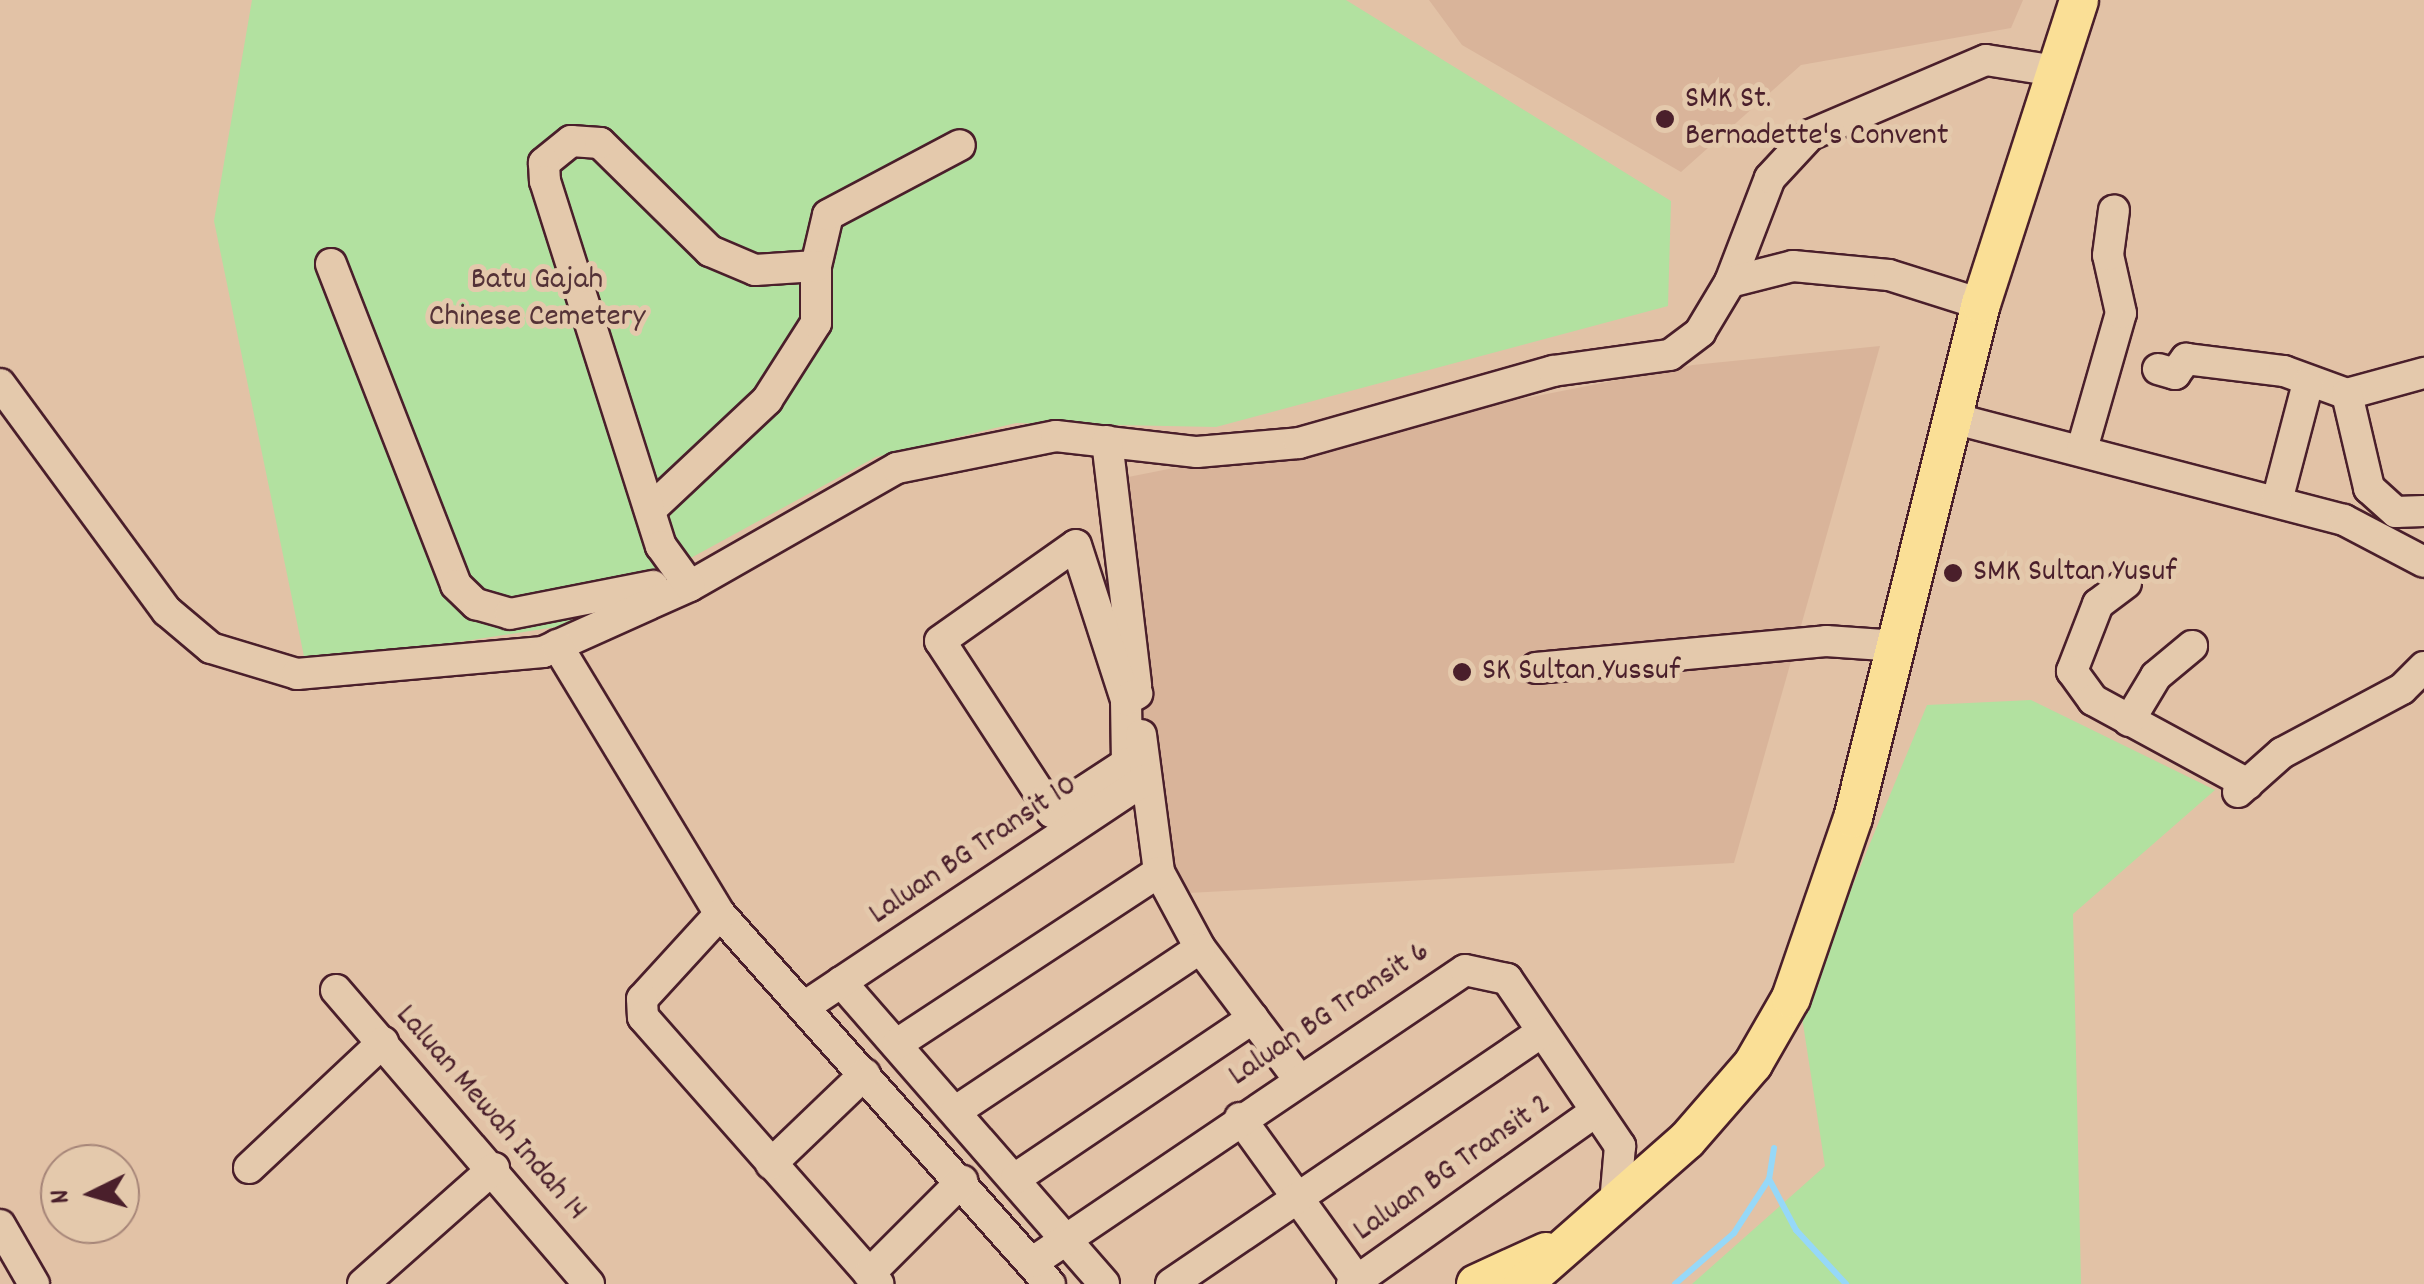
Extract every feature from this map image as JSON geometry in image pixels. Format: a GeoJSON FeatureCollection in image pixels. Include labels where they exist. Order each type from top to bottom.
{"type":"FeatureCollection","features":[{"type":"Feature","properties":{"kind":"main road"},"geometry":{"type":"LineString","coordinates":[[1523,1284],[1674,1152],[1752,1064],[1791,998],[1854,818],[1982,304],[2050,70],[2078,0]]}},
{"type":"Feature","properties":{"kind":"main road"},"geometry":{"type":"LineString","coordinates":[[1476,1284],[1562,1246]]}},
{"type":"Feature","properties":{"kind":"street"},"geometry":{"type":"LineString","coordinates":[[0,384],[120,553],[211,648],[297,674],[557,645],[688,582],[896,468],[1056,436],[1198,452],[1300,443],[1553,370],[1670,354],[1700,332],[1730,282],[1770,178],[1810,135],[1986,60],[2050,70]]}},
{"type":"Feature","properties":{"kind":"street"},"geometry":{"type":"LineString","coordinates":[[688,582],[650,510],[544,164],[571,141],[600,144],[710,252],[755,270],[816,266]]}},
{"type":"Feature","properties":{"kind":"street"},"geometry":{"type":"LineString","coordinates":[[650,510],[767,400],[816,322],[816,266],[828,216],[960,145]]}},
{"type":"Feature","properties":{"kind":"street"},"geometry":{"type":"LineString","coordinates":[[2082,449],[2121,312],[2108,255],[2114,210]]}},
{"type":"Feature","properties":{"kind":"street"},"geometry":{"type":"LineString","coordinates":[[330,264],[411,488],[456,586],[476,604],[510,614],[577,606],[688,582]]}},
{"type":"Feature","properties":{"kind":"street"},"geometry":{"type":"LineString","coordinates":[[1730,282],[1793,266],[1889,275],[1982,304]]}},
{"type":"Feature","properties":{"kind":"street"},"geometry":{"type":"LineString","coordinates":[[2158,369],[2175,374],[2186,360],[2284,371],[2308,383],[2347,394],[2424,374]]}},
{"type":"Feature","properties":{"kind":"street"},"geometry":{"type":"LineString","coordinates":[[2277,501],[2308,383]]}},
{"type":"Feature","properties":{"kind":"street"},"geometry":{"type":"LineString","coordinates":[[2347,394],[2370,488],[2396,512],[2424,511]]}},
{"type":"Feature","properties":{"kind":"street"},"geometry":{"type":"LineString","coordinates":[[1956,419],[2344,520],[2424,562]]}},
{"type":"Feature","properties":{"kind":"street"},"geometry":{"type":"LineString","coordinates":[[1106,442],[1131,697],[1159,872],[1200,948],[1298,1078]]}},
{"type":"Feature","properties":{"kind":"street"},"geometry":{"type":"LineString","coordinates":[[1076,545],[1131,697],[1127,764],[1052,812],[946,660],[942,635],[1076,545]]}},
{"type":"Feature","properties":{"kind":"street"},"geometry":{"type":"LineString","coordinates":[[2126,583],[2098,604],[2072,671],[2093,700],[2243,788],[2282,753],[2402,690],[2424,667]]}},
{"type":"Feature","properties":{"kind":"street"},"geometry":{"type":"LineString","coordinates":[[1536,668],[1826,641],[1898,646]]}},
{"type":"Feature","properties":{"kind":"street"},"geometry":{"type":"LineString","coordinates":[[557,645],[720,914],[1042,1273]]}},
{"type":"Feature","properties":{"kind":"street"},"geometry":{"type":"LineString","coordinates":[[2129,721],[2156,676],[2192,646]]}},
{"type":"Feature","properties":{"kind":"street","name":"Laluan BG Transit 10"},"geometry":{"type":"LineString","coordinates":[[804,1007],[1145,780]]}},
{"type":"Feature","properties":{"kind":"street"},"geometry":{"type":"LineString","coordinates":[[896,1044],[1159,872]]}},
{"type":"Feature","properties":{"kind":"street"},"geometry":{"type":"LineString","coordinates":[[720,914],[640,1008],[770,1164],[874,1279],[962,1181]]}},
{"type":"Feature","properties":{"kind":"street"},"geometry":{"type":"LineString","coordinates":[[956,1111],[1200,948]]}},
{"type":"Feature","properties":{"kind":"street","name":"Laluan BG Transit 6"},"geometry":{"type":"LineString","coordinates":[[1042,1273],[1067,1236],[1298,1078],[1465,970],[1508,978],[1620,1146]]}},
{"type":"Feature","properties":{"kind":"street"},"geometry":{"type":"LineString","coordinates":[[841,982],[1067,1236],[1104,1284]]}},
{"type":"Feature","properties":{"kind":"street","name":"Laluan Mewah Indah 14"},"geometry":{"type":"LineString","coordinates":[[336,990],[494,1168],[588,1284]]}},
{"type":"Feature","properties":{"kind":"street"},"geometry":{"type":"LineString","coordinates":[[1016,1178],[1254,1018]]}},
{"type":"Feature","properties":{"kind":"street"},"geometry":{"type":"LineString","coordinates":[[1171,1284],[1542,1032]]}},
{"type":"Feature","properties":{"kind":"street"},"geometry":{"type":"LineString","coordinates":[[249,1168],[383,1042]]}},
{"type":"Feature","properties":{"kind":"street"},"geometry":{"type":"LineString","coordinates":[[770,1164],[864,1074]]}},
{"type":"Feature","properties":{"kind":"street","name":"Laluan BG Transit 2"},"geometry":{"type":"LineString","coordinates":[[1354,1282],[1595,1112]]}},
{"type":"Feature","properties":{"kind":"street"},"geometry":{"type":"LineString","coordinates":[[1240,1118],[1354,1282]]}},
{"type":"Feature","properties":{"kind":"street"},"geometry":{"type":"LineString","coordinates":[[1614,1202],[1620,1146],[1674,1152]]}},
{"type":"Feature","properties":{"kind":"street"},"geometry":{"type":"LineString","coordinates":[[364,1284],[494,1168]]}},
{"type":"Feature","properties":{"kind":"street"},"geometry":{"type":"LineString","coordinates":[[0,1225],[34,1284]]}},
{"type":"Feature","properties":{"kind":"shaded area","name":"SMK St. Bernadette's Convent"},"geometry":{"type":"Polygon","coordinates":[[[1429,0],[2023,0],[2011,28],[1801,65],[1681,172],[1462,45],[1429,0]]]}},
{"type":"Feature","properties":{"kind":"shaded area","name":"SK Sultan Yussuf"},"geometry":{"type":"Polygon","coordinates":[[[1880,346],[1734,863],[1170,894],[1108,481],[1693,365],[1880,346]]]}},
{"type":"Feature","properties":{"kind":"green space","name":"Batu Gajah Chinese Cemetery"},"geometry":{"type":"Polygon","coordinates":[[[252,0],[1346,0],[1671,201],[1668,306],[1216,427],[1016,423],[876,457],[568,625],[306,666],[214,221],[252,0]]]}},
{"type":"Feature","properties":{"kind":"green space"},"geometry":{"type":"Polygon","coordinates":[[[2031,700],[2215,790],[2073,914],[2081,1284],[1692,1284],[1825,1166],[1801,1011],[1927,705],[2031,700]]]}},
{"type":"Feature","properties":{"kind":"waterway"},"geometry":{"type":"LineString","coordinates":[[1774,1148],[1769,1179],[1796,1230],[1846,1284]]}},
{"type":"Feature","properties":{"kind":"waterway"},"geometry":{"type":"LineString","coordinates":[[1675,1284],[1734,1233],[1769,1179]]}},
{"type":"Feature","properties":{"kind":"place","name":"SMK St. Bernadette's Convent"},"geometry":{"type":"Point","coordinates":[1665,119]}},
{"type":"Feature","properties":{"kind":"place","name":"SMK Sultan Yusuf"},"geometry":{"type":"Point","coordinates":[1953,573]}},
{"type":"Feature","properties":{"kind":"place","name":"SK Sultan Yussuf"},"geometry":{"type":"Point","coordinates":[1462,672]}}]}
